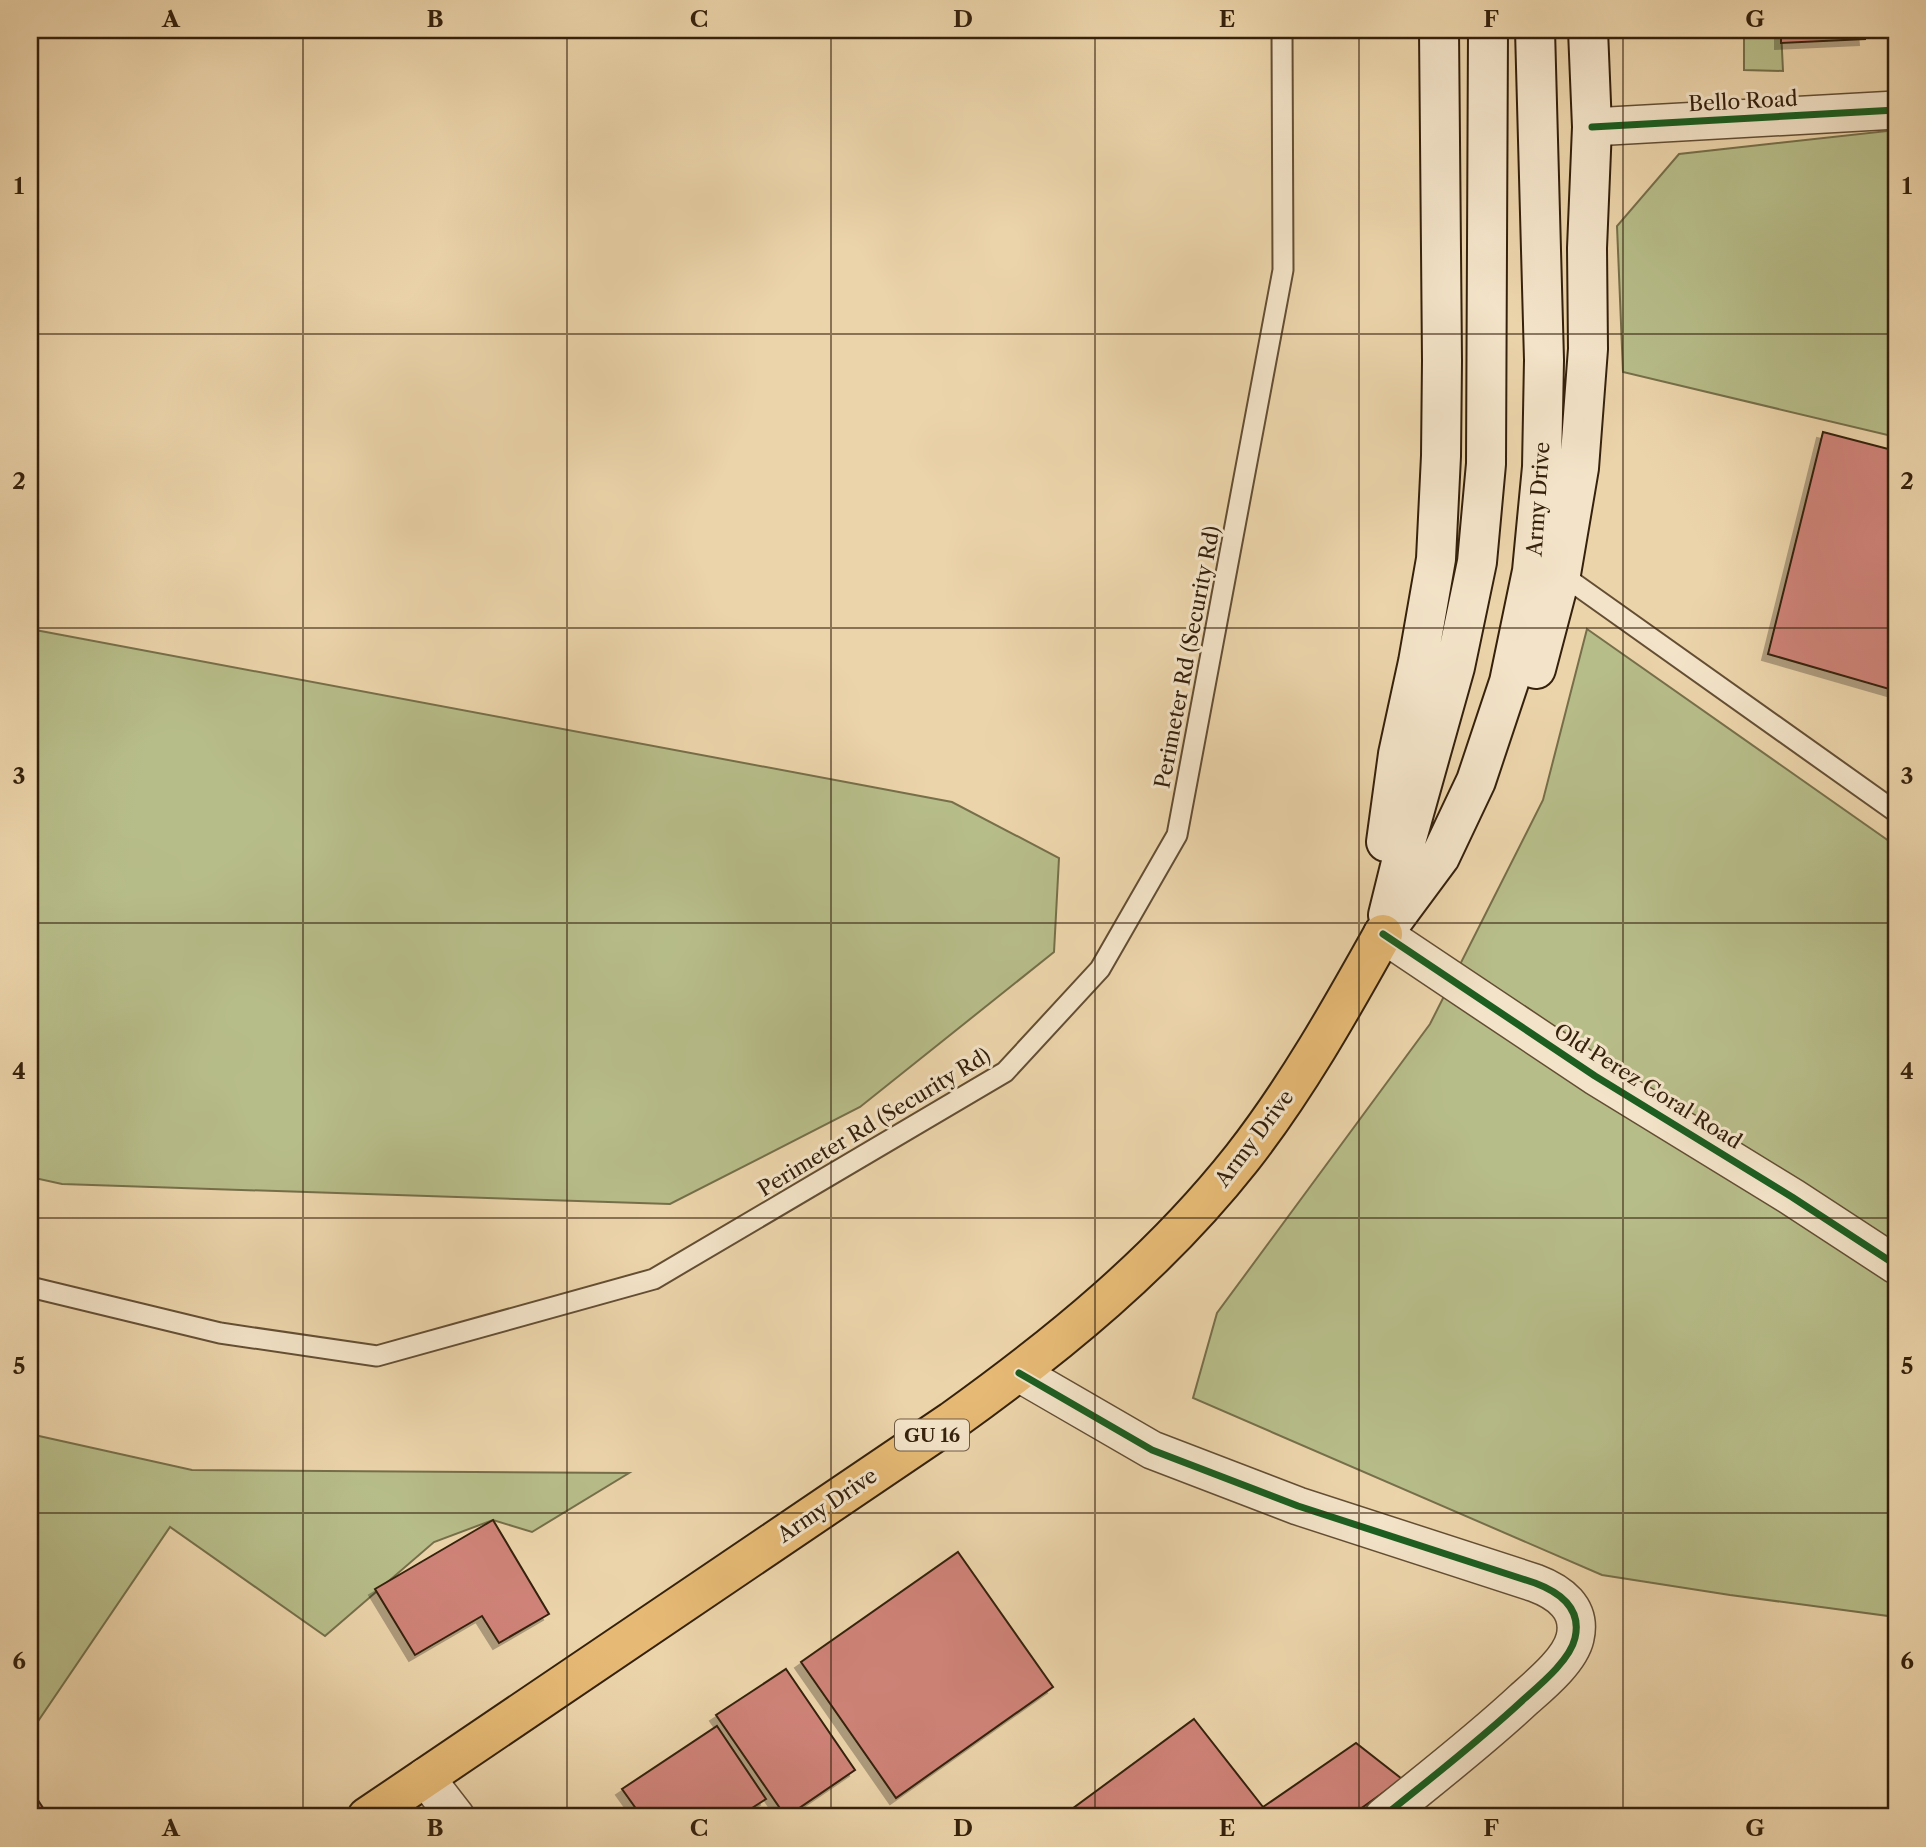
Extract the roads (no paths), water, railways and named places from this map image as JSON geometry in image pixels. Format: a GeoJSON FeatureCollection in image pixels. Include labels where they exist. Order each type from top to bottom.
{"type":"FeatureCollection","features":[{"type":"Feature","properties":{"kind":"main road"},"geometry":{"type":"LineString","coordinates":[[1383,934],[1386,838],[1396,766],[1436,559],[1442,361],[1439,30]]}},
{"type":"Feature","properties":{"kind":"main road","name":"Army Drive"},"geometry":{"type":"LineString","coordinates":[[1383,934],[1455,667],[1477,562],[1486,464],[1488,30]]}},
{"type":"Feature","properties":{"kind":"main road","name":"Army Drive"},"geometry":{"type":"LineString","coordinates":[[367,1817],[952,1421],[1079,1325],[1193,1216],[1242,1158],[1293,1086],[1383,934],[1440,857],[1476,781],[1509,682],[1532,571],[1542,467],[1544,360],[1535,30]]}},
{"type":"Feature","properties":{"kind":"main road"},"geometry":{"type":"LineString","coordinates":[[1440,857],[1490,781],[1532,686],[1561,574],[1579,468],[1588,349],[1587,247],[1592,127],[1588,30]]}},
{"type":"Feature","properties":{"kind":"street","name":"Bello Road"},"geometry":{"type":"LineString","coordinates":[[1592,127],[1896,110]]}},
{"type":"Feature","properties":{"kind":"street","name":"Old Perez Coral Road"},"geometry":{"type":"LineString","coordinates":[[1383,934],[1595,1076],[1793,1197],[1896,1265]]}},
{"type":"Feature","properties":{"kind":"street"},"geometry":{"type":"LineString","coordinates":[[1018,1373],[1152,1450],[1298,1506],[1549,1588],[1570,1606],[1575,1618],[1576,1637],[1569,1651],[1550,1675],[1495,1726],[1383,1817]]}},
{"type":"Feature","properties":{"kind":"street"},"geometry":{"type":"LineString","coordinates":[[425,1777],[456,1817]]}},
{"type":"Feature","properties":{"kind":"lane","name":"Perimeter Rd (Security Rd)"},"geometry":{"type":"LineString","coordinates":[[30,1287],[220,1334],[377,1356],[654,1279],[1005,1072],[1100,970],[1177,835],[1283,270],[1282,30]]}},
{"type":"Feature","properties":{"kind":"lane"},"geometry":{"type":"LineString","coordinates":[[1561,574],[1896,812]]}}]}
